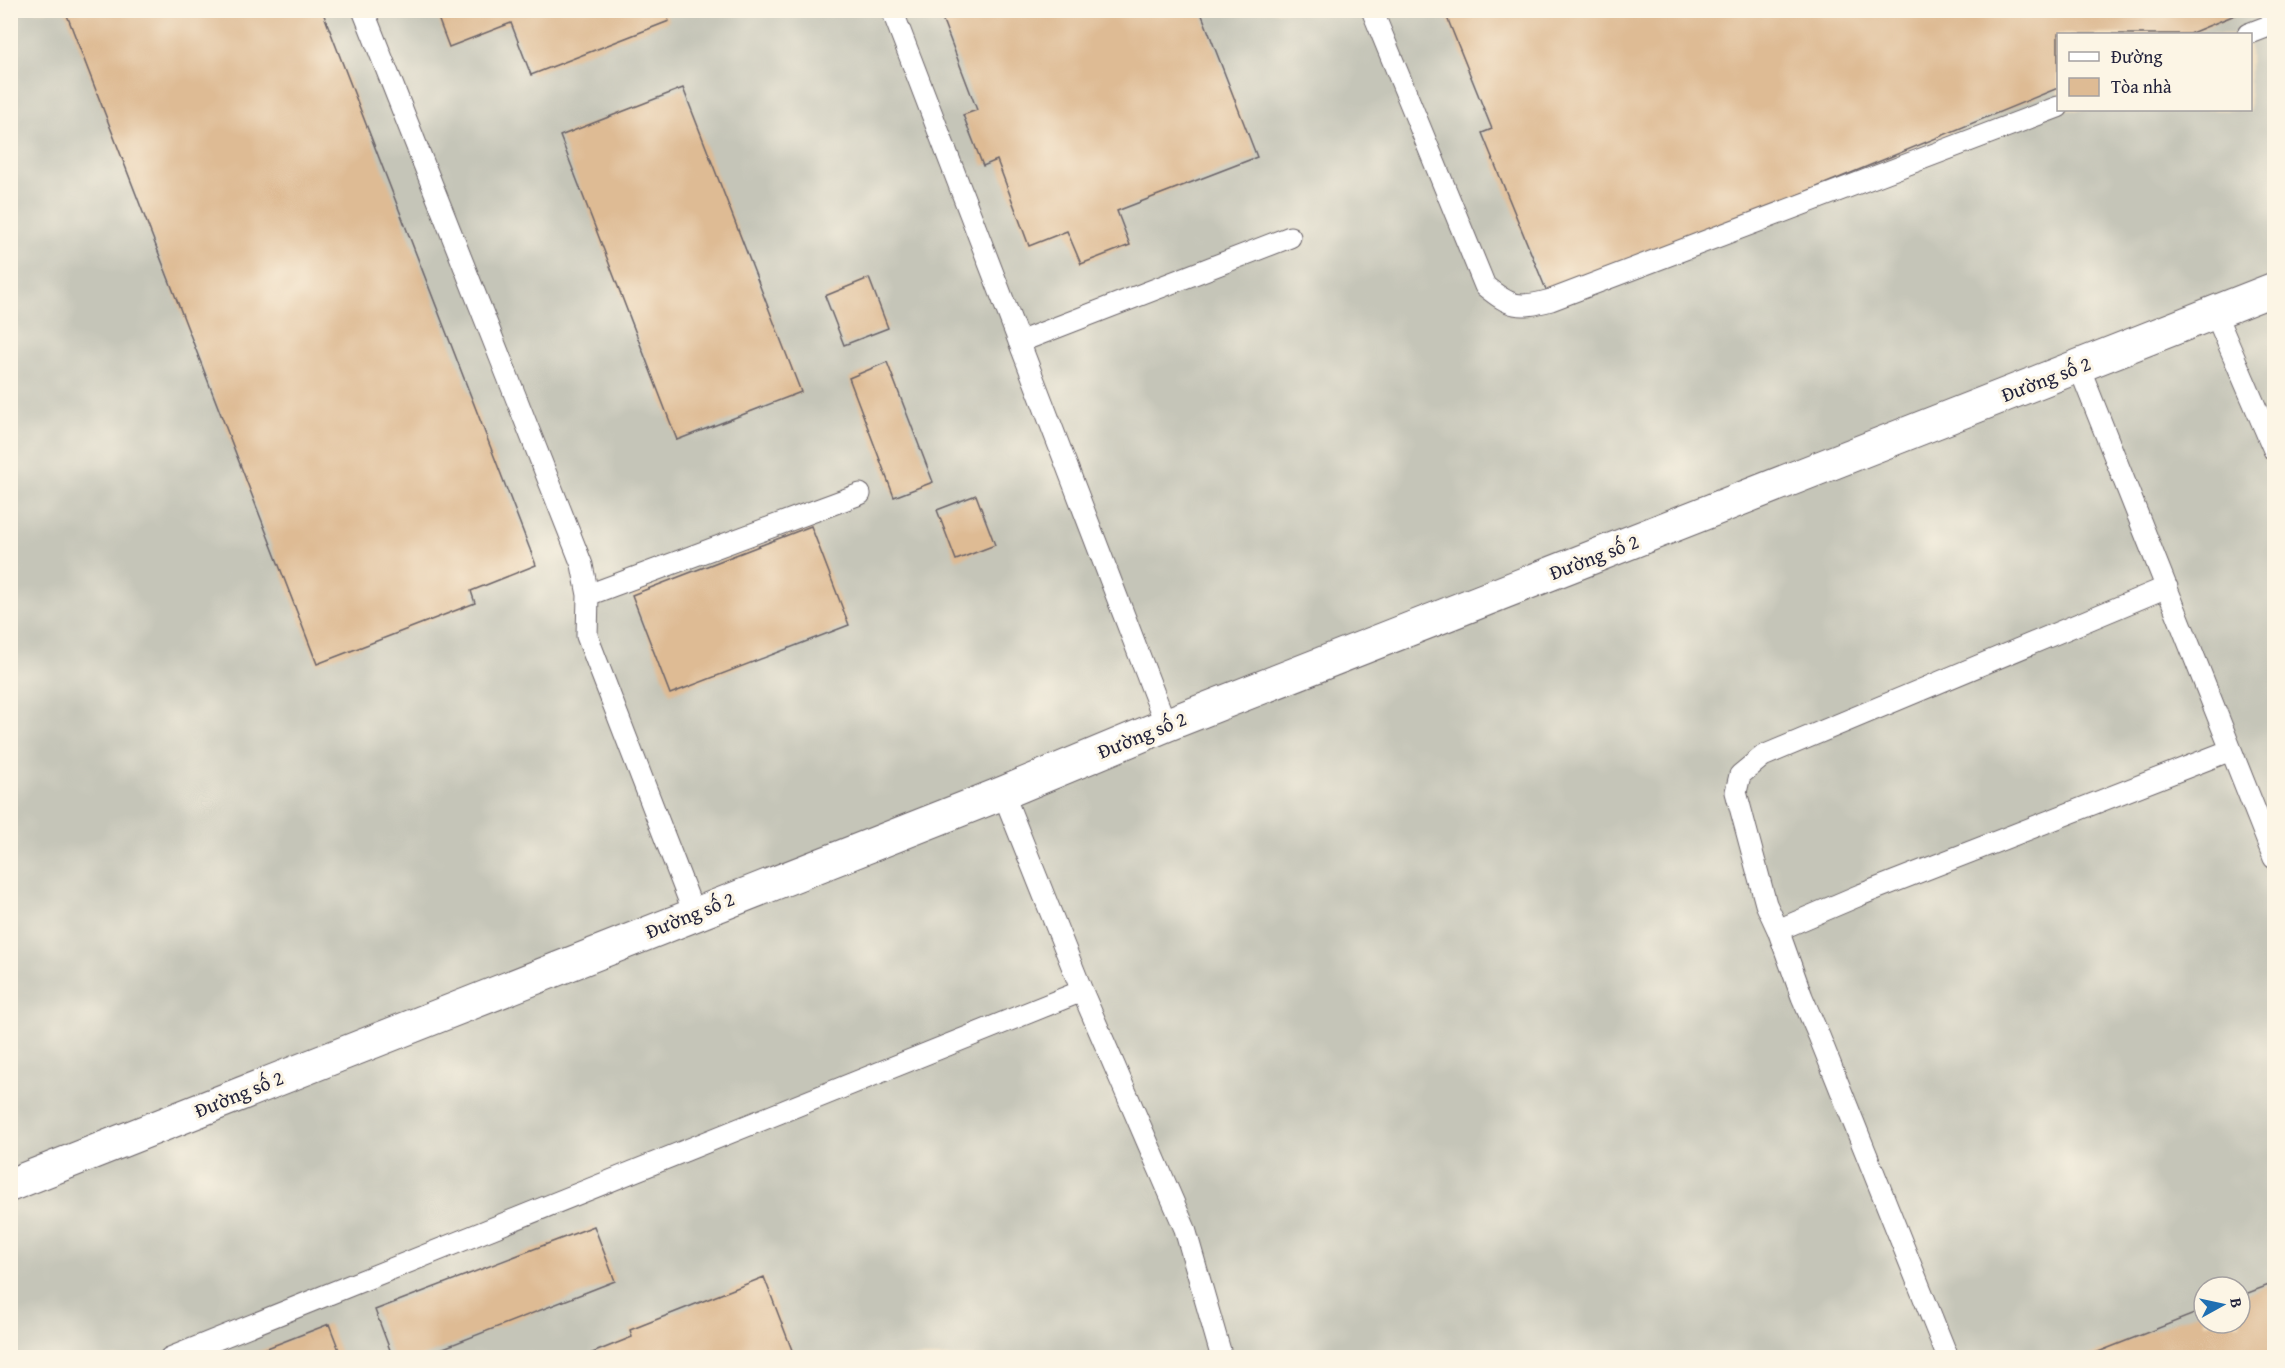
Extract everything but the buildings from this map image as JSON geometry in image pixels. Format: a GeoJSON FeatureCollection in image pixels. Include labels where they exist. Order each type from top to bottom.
{"type":"FeatureCollection","features":[{"type":"Feature","properties":{"kind":"street","name":"Đường số 2"},"geometry":{"type":"LineString","coordinates":[[10,1185],[694,913],[1003,793],[1166,725],[2274,289]]}},
{"type":"Feature","properties":{"kind":"lane"},"geometry":{"type":"LineString","coordinates":[[363,10],[582,565],[588,595],[587,636],[694,913]]}},
{"type":"Feature","properties":{"kind":"lane"},"geometry":{"type":"LineString","coordinates":[[892,10],[1166,725]]}},
{"type":"Feature","properties":{"kind":"lane"},"geometry":{"type":"LineString","coordinates":[[1372,10],[1485,286],[1505,303],[1531,306],[1551,300],[2057,107]]}},
{"type":"Feature","properties":{"kind":"lane"},"geometry":{"type":"LineString","coordinates":[[2251,33],[2274,24]]}},
{"type":"Feature","properties":{"kind":"lane"},"geometry":{"type":"LineString","coordinates":[[1019,342],[1290,237]]}},
{"type":"Feature","properties":{"kind":"lane"},"geometry":{"type":"LineString","coordinates":[[2215,313],[2274,450]]}},
{"type":"Feature","properties":{"kind":"lane"},"geometry":{"type":"LineString","coordinates":[[2079,367],[2274,858]]}},
{"type":"Feature","properties":{"kind":"lane"},"geometry":{"type":"LineString","coordinates":[[588,595],[860,494]]}},
{"type":"Feature","properties":{"kind":"lane"},"geometry":{"type":"LineString","coordinates":[[1948,1358],[1802,997],[1759,882],[1736,792],[1740,775],[1748,766],[1763,756],[2167,587]]}},
{"type":"Feature","properties":{"kind":"lane"},"geometry":{"type":"LineString","coordinates":[[1778,930],[1860,895],[2231,750]]}},
{"type":"Feature","properties":{"kind":"lane"},"geometry":{"type":"LineString","coordinates":[[1003,793],[1082,991],[1185,1228],[1222,1358]]}},
{"type":"Feature","properties":{"kind":"lane"},"geometry":{"type":"LineString","coordinates":[[170,1358],[1082,991]]}},
{"type":"Feature","properties":{"kind":"shaded area"},"geometry":{"type":"Polygon","coordinates":[[[11,11],[2274,11],[2274,1357],[11,1357],[11,11]]]}}]}
